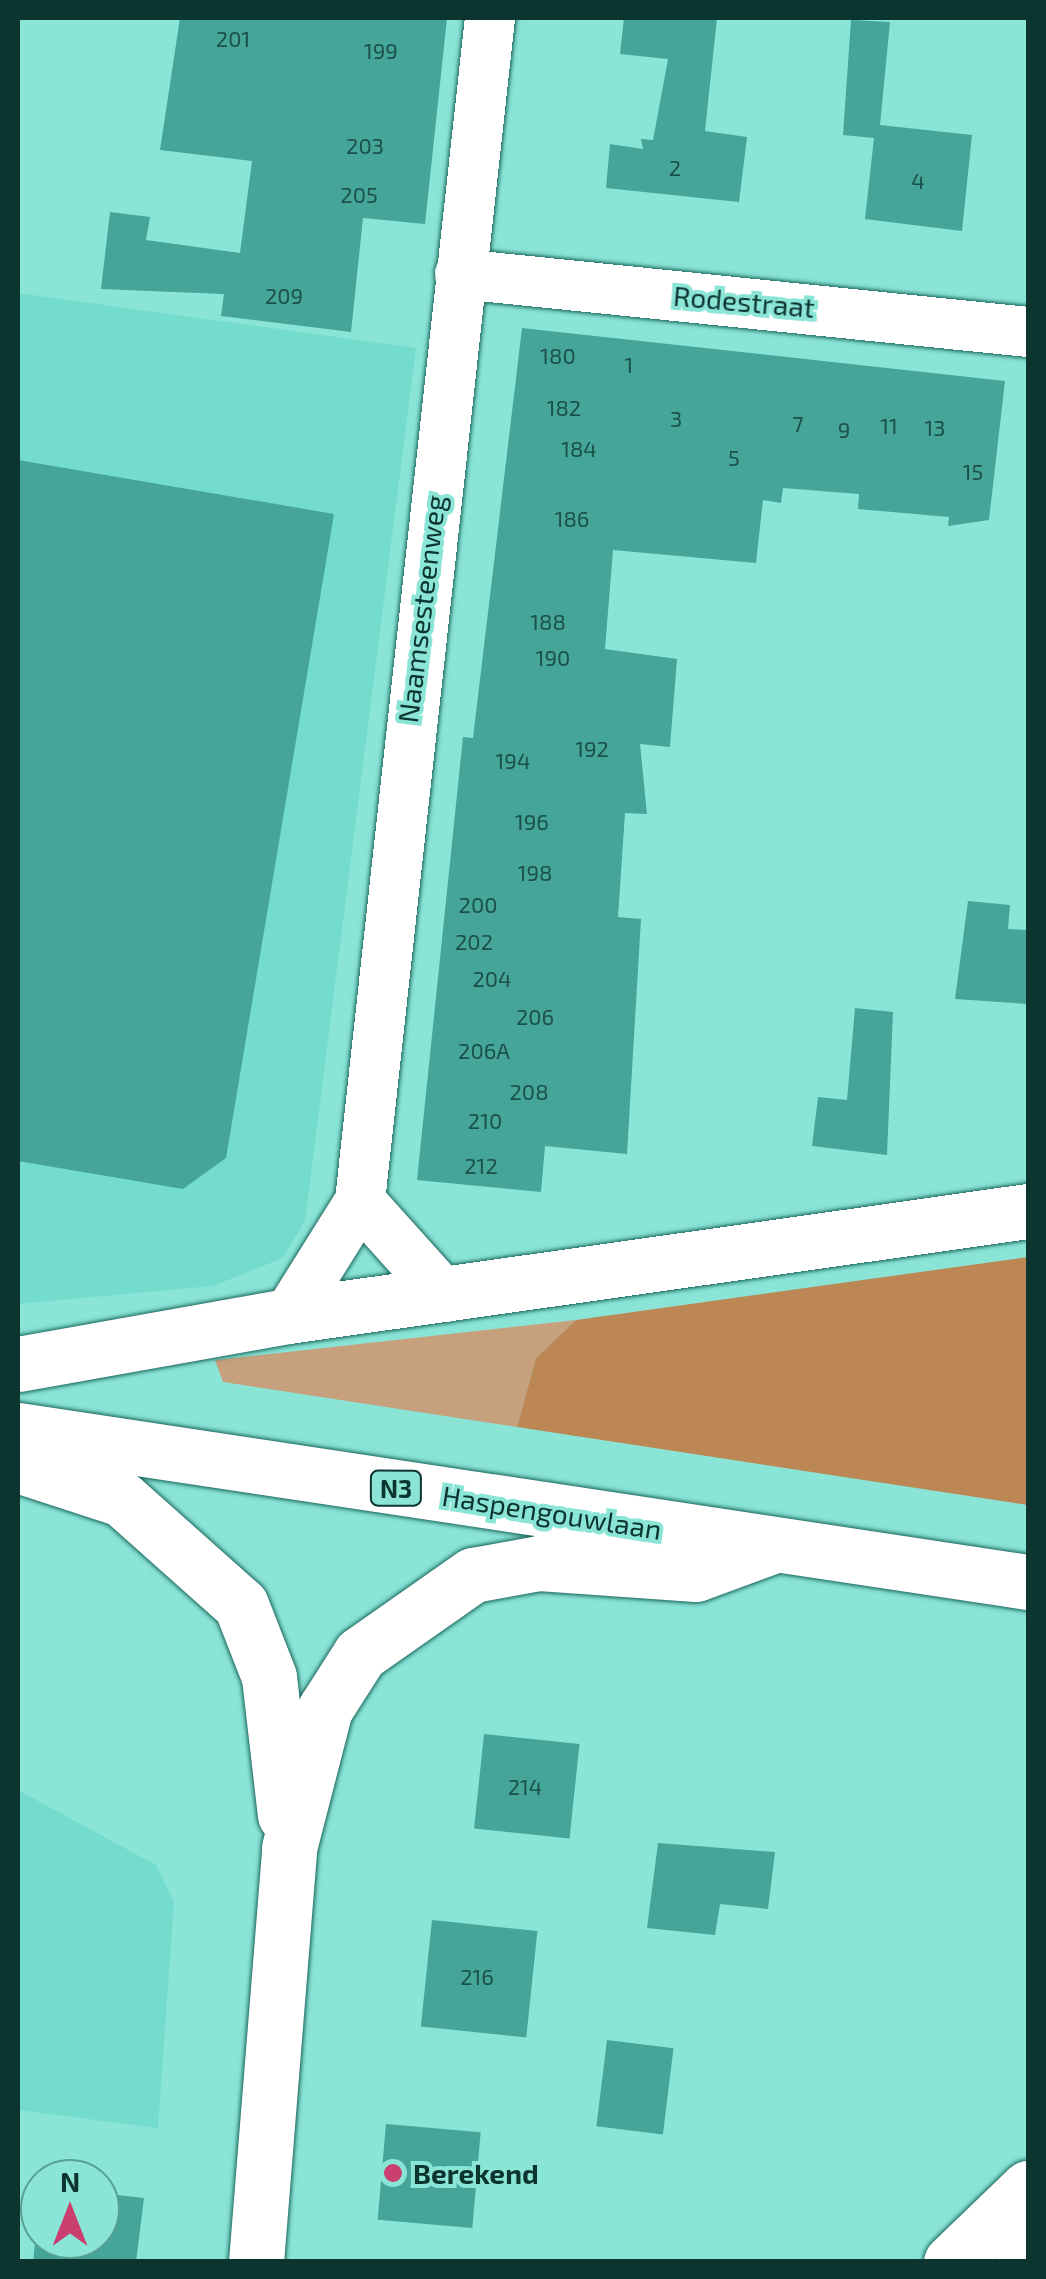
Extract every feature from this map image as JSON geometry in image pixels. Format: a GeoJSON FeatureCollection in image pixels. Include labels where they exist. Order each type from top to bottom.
{"type":"FeatureCollection","features":[{"type":"Feature","properties":{"kind":"main road"},"geometry":{"type":"LineString","coordinates":[[18,1364],[288,1316],[446,1298],[1028,1212]]}},
{"type":"Feature","properties":{"kind":"main road","name":"Haspengouwlaan"},"geometry":{"type":"LineString","coordinates":[[18,1430],[1028,1582]]}},
{"type":"Feature","properties":{"kind":"main road"},"geometry":{"type":"LineString","coordinates":[[18,1466],[122,1499],[241,1605],[269,1677],[289,1848]]}},
{"type":"Feature","properties":{"kind":"main road"},"geometry":{"type":"LineString","coordinates":[[256,2262],[289,1848],[325,1710],[360,1654],[409,1612],[473,1575],[539,1563],[696,1574],[775,1546]]}},
{"type":"Feature","properties":{"kind":"main road"},"geometry":{"type":"LineString","coordinates":[[951,2262],[1028,2188]]}},
{"type":"Feature","properties":{"kind":"main road"},"geometry":{"type":"LineString","coordinates":[[1022,2262],[1028,2255]]}},
{"type":"Feature","properties":{"kind":"street","name":"Naamsesteenweg"},"geometry":{"type":"LineString","coordinates":[[288,1316],[360,1200],[490,18]]}},
{"type":"Feature","properties":{"kind":"street","name":"Rodestraat"},"geometry":{"type":"LineString","coordinates":[[460,274],[1028,332]]}},
{"type":"Feature","properties":{"kind":"street"},"geometry":{"type":"LineString","coordinates":[[360,1200],[446,1298]]}},
{"type":"Feature","properties":{"kind":"shaded area"},"geometry":{"type":"Polygon","coordinates":[[[18,293],[416,348],[305,1221],[283,1258],[213,1286],[18,1304],[18,293]]]}},
{"type":"Feature","properties":{"kind":"shaded area"},"geometry":{"type":"Polygon","coordinates":[[[1028,1257],[1028,1505],[517,1427],[536,1358],[576,1320],[1028,1257]]]}},
{"type":"Feature","properties":{"kind":"shaded area"},"geometry":{"type":"Polygon","coordinates":[[[576,1320],[536,1358],[517,1427],[223,1382],[215,1360],[576,1320]]]}},
{"type":"Feature","properties":{"kind":"shaded area"},"geometry":{"type":"Polygon","coordinates":[[[18,1790],[156,1865],[174,1902],[158,2128],[18,2110],[18,1790]]]}},
{"type":"Feature","properties":{"kind":"building"},"geometry":{"type":"Polygon","coordinates":[[[180,18],[447,18],[425,224],[363,218],[351,332],[221,316],[224,294],[101,289],[110,212],[150,217],[146,240],[240,253],[252,161],[160,150],[180,18]]]}},
{"type":"Feature","properties":{"kind":"building"},"geometry":{"type":"Polygon","coordinates":[[[624,18],[717,18],[705,131],[747,137],[739,202],[606,188],[610,144],[643,149],[641,139],[653,140],[668,59],[620,54],[624,18]]]}},
{"type":"Feature","properties":{"kind":"building"},"geometry":{"type":"Polygon","coordinates":[[[851,20],[890,22],[880,125],[972,135],[962,231],[865,219],[874,138],[843,135],[851,20]]]}},
{"type":"Feature","properties":{"kind":"building"},"geometry":{"type":"Polygon","coordinates":[[[522,328],[1005,381],[989,520],[948,526],[949,517],[858,509],[859,494],[783,488],[781,503],[763,500],[756,563],[613,550],[605,649],[677,659],[670,747],[640,744],[647,814],[625,813],[618,917],[641,919],[627,1154],[545,1146],[541,1192],[417,1180],[463,737],[473,738],[522,328]]]}},
{"type":"Feature","properties":{"kind":"building"},"geometry":{"type":"Polygon","coordinates":[[[18,460],[334,514],[226,1158],[183,1189],[18,1161],[18,460]]]}},
{"type":"Feature","properties":{"kind":"building"},"geometry":{"type":"Polygon","coordinates":[[[968,901],[1010,905],[1008,929],[1028,930],[1028,1004],[955,999],[968,901]]]}},
{"type":"Feature","properties":{"kind":"building"},"geometry":{"type":"Polygon","coordinates":[[[855,1008],[893,1012],[887,1155],[812,1146],[818,1097],[847,1100],[855,1008]]]}},
{"type":"Feature","properties":{"kind":"building"},"geometry":{"type":"Polygon","coordinates":[[[484,1734],[579,1744],[570,1839],[474,1828],[484,1734]]]}},
{"type":"Feature","properties":{"kind":"building"},"geometry":{"type":"Polygon","coordinates":[[[658,1843],[775,1852],[768,1909],[720,1904],[715,1935],[647,1928],[658,1843]]]}},
{"type":"Feature","properties":{"kind":"building"},"geometry":{"type":"Polygon","coordinates":[[[432,1920],[537,1931],[526,2037],[421,2026],[432,1920]]]}},
{"type":"Feature","properties":{"kind":"building"},"geometry":{"type":"Polygon","coordinates":[[[607,2040],[674,2048],[663,2135],[596,2126],[607,2040]]]}},
{"type":"Feature","properties":{"kind":"building"},"geometry":{"type":"Polygon","coordinates":[[[386,2124],[481,2132],[472,2228],[378,2220],[386,2124]]]}},
{"type":"Feature","properties":{"kind":"building"},"geometry":{"type":"Polygon","coordinates":[[[120,2195],[144,2198],[136,2262],[33,2262],[120,2259],[120,2195]]]}},
{"type":"Feature","properties":{"kind":"place","name":"Berekend"},"geometry":{"type":"Point","coordinates":[393,2173]}}]}
